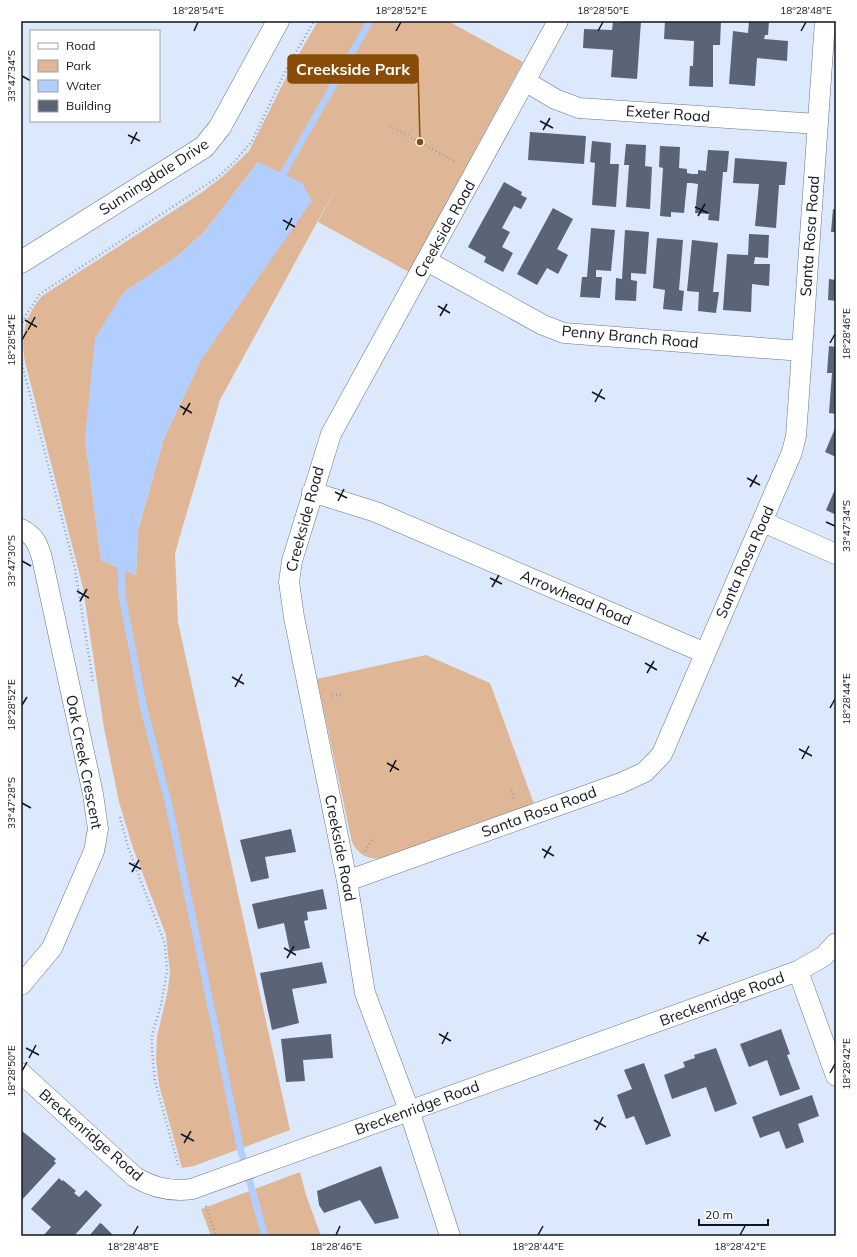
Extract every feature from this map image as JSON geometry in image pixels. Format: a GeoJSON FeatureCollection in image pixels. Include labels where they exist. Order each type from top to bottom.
{"type":"FeatureCollection","features":[{"type":"Feature","properties":{"kind":"street","name":"Sunningdale Drive"},"geometry":{"type":"LineString","coordinates":[[21,262],[204,147],[220,127],[278,21]]}},
{"type":"Feature","properties":{"kind":"street","name":"Creekside Road"},"geometry":{"type":"LineString","coordinates":[[450,1236],[408,1110],[365,993],[347,881],[289,593],[289,582],[292,561],[312,492],[325,450],[337,420],[427,261],[558,21]]}},
{"type":"Feature","properties":{"kind":"street","name":"Santa Rosa Road"},"geometry":{"type":"LineString","coordinates":[[347,881],[621,783],[645,772],[662,754],[763,522],[792,452],[796,436],[825,21]]}},
{"type":"Feature","properties":{"kind":"street","name":"Exeter Road"},"geometry":{"type":"LineString","coordinates":[[525,81],[555,99],[579,108],[818,124]]}},
{"type":"Feature","properties":{"kind":"street","name":"Penny Branch Road"},"geometry":{"type":"LineString","coordinates":[[427,261],[543,325],[564,333],[802,351]]}},
{"type":"Feature","properties":{"kind":"street","name":"Arrowhead Road"},"geometry":{"type":"LineString","coordinates":[[312,492],[376,512],[705,653]]}},
{"type":"Feature","properties":{"kind":"street"},"geometry":{"type":"LineString","coordinates":[[763,522],[836,554]]}},
{"type":"Feature","properties":{"kind":"street","name":"Oak Creek Crescent"},"geometry":{"type":"LineString","coordinates":[[21,529],[29,533],[35,539],[42,558],[93,794],[98,829],[94,851],[52,948],[21,985]]}},
{"type":"Feature","properties":{"kind":"street","name":"Breckenridge Road"},"geometry":{"type":"LineString","coordinates":[[21,1073],[130,1173],[143,1182],[155,1187],[176,1190],[192,1189],[408,1110],[798,971],[824,956],[836,943]]}},
{"type":"Feature","properties":{"kind":"street"},"geometry":{"type":"LineString","coordinates":[[798,971],[836,1076]]}},
{"type":"Feature","properties":{"kind":"path"},"geometry":{"type":"LineString","coordinates":[[390,126],[475,172]]}},
{"type":"Feature","properties":{"kind":"green space"},"geometry":{"type":"Polygon","coordinates":[[[318,21],[448,21],[523,62],[409,272],[318,222],[339,182],[220,400],[175,553],[178,622],[290,1130],[194,1166],[182,1168],[159,1085],[156,1059],[157,1036],[167,995],[170,973],[166,935],[133,848],[119,802],[104,728],[83,588],[25,362],[23,343],[25,326],[31,311],[42,296],[201,193],[222,177],[249,151],[292,66],[318,21]],[[258,162],[205,231],[179,255],[123,293],[85,438],[101,560],[136,575],[138,531],[164,438],[202,358],[252,286],[258,162]]]}},
{"type":"Feature","properties":{"kind":"green space"},"geometry":{"type":"Polygon","coordinates":[[[426,655],[490,683],[534,804],[382,858],[364,856],[354,847],[352,842],[317,679],[426,655]]]}},
{"type":"Feature","properties":{"kind":"green space"},"geometry":{"type":"Polygon","coordinates":[[[300,1172],[306,1195],[321,1236],[211,1236],[201,1209],[300,1172]]]}},
{"type":"Feature","properties":{"kind":"water"},"geometry":{"type":"Polygon","coordinates":[[[258,162],[302,183],[312,201],[202,358],[164,438],[138,531],[136,575],[101,560],[85,438],[95,338],[123,293],[179,255],[205,231],[258,162]]]}},
{"type":"Feature","properties":{"kind":"building"},"geometry":{"type":"Polygon","coordinates":[[[620,21],[641,21],[637,79],[611,77],[613,50],[583,48],[584,29],[612,30],[613,22],[620,23],[620,21]]]}},
{"type":"Feature","properties":{"kind":"building"},"geometry":{"type":"Polygon","coordinates":[[[665,21],[721,21],[720,45],[713,45],[713,87],[689,86],[690,66],[693,66],[694,41],[664,39],[665,21]]]}},
{"type":"Feature","properties":{"kind":"building"},"geometry":{"type":"Polygon","coordinates":[[[749,21],[769,21],[768,35],[765,35],[764,39],[788,41],[787,61],[757,58],[755,86],[729,84],[733,31],[748,33],[749,21]]]}},
{"type":"Feature","properties":{"kind":"building"},"geometry":{"type":"Polygon","coordinates":[[[530,132],[586,136],[584,164],[528,160],[530,132]]]}},
{"type":"Feature","properties":{"kind":"building"},"geometry":{"type":"Polygon","coordinates":[[[592,141],[611,143],[610,164],[619,164],[616,207],[592,205],[595,163],[590,162],[592,141]]]}},
{"type":"Feature","properties":{"kind":"building"},"geometry":{"type":"Polygon","coordinates":[[[626,144],[646,145],[645,166],[652,167],[650,209],[626,207],[629,165],[624,165],[626,144]]]}},
{"type":"Feature","properties":{"kind":"building"},"geometry":{"type":"Polygon","coordinates":[[[660,146],[680,147],[679,168],[687,169],[687,173],[692,174],[698,174],[698,170],[706,171],[708,150],[729,151],[727,172],[723,172],[719,221],[708,220],[709,214],[695,213],[698,184],[691,183],[687,183],[684,213],[671,212],[671,217],[660,216],[663,168],[659,167],[660,146]]]}},
{"type":"Feature","properties":{"kind":"building"},"geometry":{"type":"Polygon","coordinates":[[[735,158],[787,162],[785,185],[779,185],[776,228],[755,226],[759,184],[733,183],[735,158]]]}},
{"type":"Feature","properties":{"kind":"building"},"geometry":{"type":"Polygon","coordinates":[[[504,182],[522,192],[521,195],[527,198],[521,209],[514,206],[502,228],[510,232],[502,247],[513,253],[503,272],[484,262],[486,257],[468,247],[504,182]]]}},
{"type":"Feature","properties":{"kind":"building"},"geometry":{"type":"Polygon","coordinates":[[[553,208],[573,219],[557,249],[568,255],[558,274],[547,268],[537,285],[517,274],[553,208]]]}},
{"type":"Feature","properties":{"kind":"building"},"geometry":{"type":"Polygon","coordinates":[[[833,209],[836,210],[836,232],[831,232],[833,209]]]}},
{"type":"Feature","properties":{"kind":"building"},"geometry":{"type":"Polygon","coordinates":[[[591,228],[615,230],[611,271],[596,270],[596,277],[602,277],[600,298],[580,297],[582,277],[587,277],[591,228]]]}},
{"type":"Feature","properties":{"kind":"building"},"geometry":{"type":"Polygon","coordinates":[[[625,230],[649,232],[646,274],[631,273],[631,280],[637,281],[636,301],[615,300],[616,278],[622,279],[625,230]]]}},
{"type":"Feature","properties":{"kind":"building"},"geometry":{"type":"Polygon","coordinates":[[[749,234],[769,235],[768,258],[755,257],[754,264],[770,264],[769,286],[752,284],[751,312],[723,310],[727,254],[748,255],[749,234]]]}},
{"type":"Feature","properties":{"kind":"building"},"geometry":{"type":"Polygon","coordinates":[[[657,238],[683,240],[679,290],[684,291],[682,311],[663,309],[665,290],[653,288],[657,238]]]}},
{"type":"Feature","properties":{"kind":"building"},"geometry":{"type":"Polygon","coordinates":[[[692,240],[718,243],[713,292],[719,292],[716,313],[698,311],[699,292],[687,291],[692,240]]]}},
{"type":"Feature","properties":{"kind":"building"},"geometry":{"type":"Polygon","coordinates":[[[829,279],[836,280],[836,301],[828,300],[829,279]]]}},
{"type":"Feature","properties":{"kind":"building"},"geometry":{"type":"Polygon","coordinates":[[[829,346],[836,347],[836,414],[829,413],[832,373],[827,373],[829,346]]]}},
{"type":"Feature","properties":{"kind":"building"},"geometry":{"type":"Polygon","coordinates":[[[836,426],[836,457],[825,452],[836,426]]]}},
{"type":"Feature","properties":{"kind":"building"},"geometry":{"type":"Polygon","coordinates":[[[836,487],[836,515],[826,510],[836,487]]]}},
{"type":"Feature","properties":{"kind":"building"},"geometry":{"type":"Polygon","coordinates":[[[291,829],[296,852],[265,857],[269,878],[251,882],[240,840],[291,829]]]}},
{"type":"Feature","properties":{"kind":"building"},"geometry":{"type":"Polygon","coordinates":[[[323,889],[327,909],[307,912],[308,920],[304,921],[310,948],[290,952],[284,923],[258,929],[252,904],[323,889]]]}},
{"type":"Feature","properties":{"kind":"building"},"geometry":{"type":"Polygon","coordinates":[[[322,962],[327,983],[292,989],[299,1023],[272,1030],[260,973],[322,962]]]}},
{"type":"Feature","properties":{"kind":"building"},"geometry":{"type":"Polygon","coordinates":[[[781,1029],[790,1054],[787,1055],[800,1089],[780,1096],[767,1060],[749,1067],[740,1044],[781,1029]]]}},
{"type":"Feature","properties":{"kind":"building"},"geometry":{"type":"Polygon","coordinates":[[[331,1034],[333,1058],[303,1060],[305,1081],[286,1082],[281,1039],[331,1034]]]}},
{"type":"Feature","properties":{"kind":"building"},"geometry":{"type":"Polygon","coordinates":[[[716,1048],[737,1104],[715,1112],[706,1087],[672,1099],[664,1075],[685,1067],[683,1062],[695,1058],[694,1055],[716,1048]]]}},
{"type":"Feature","properties":{"kind":"building"},"geometry":{"type":"Polygon","coordinates":[[[644,1063],[671,1136],[646,1145],[634,1116],[626,1119],[617,1095],[632,1089],[624,1070],[644,1063]]]}},
{"type":"Feature","properties":{"kind":"building"},"geometry":{"type":"Polygon","coordinates":[[[812,1095],[819,1116],[798,1124],[804,1142],[786,1149],[779,1131],[760,1138],[752,1117],[812,1095]]]}},
{"type":"Feature","properties":{"kind":"building"},"geometry":{"type":"Polygon","coordinates":[[[21,1130],[56,1159],[54,1161],[56,1163],[21,1201],[21,1130]]]}},
{"type":"Feature","properties":{"kind":"building"},"geometry":{"type":"Polygon","coordinates":[[[381,1166],[399,1218],[375,1224],[360,1200],[324,1213],[319,1205],[317,1191],[381,1166]]]}},
{"type":"Feature","properties":{"kind":"building"},"geometry":{"type":"Polygon","coordinates":[[[59,1178],[76,1191],[74,1193],[79,1197],[86,1190],[102,1205],[74,1236],[43,1236],[51,1227],[31,1209],[59,1178]]]}},
{"type":"Feature","properties":{"kind":"building"},"geometry":{"type":"Polygon","coordinates":[[[100,1223],[102,1224],[114,1236],[89,1236],[100,1223]]]}},
{"type":"Feature","properties":{"kind":"waterway"},"geometry":{"type":"LineString","coordinates":[[279,181],[370,21]]}},
{"type":"Feature","properties":{"kind":"waterway"},"geometry":{"type":"LineString","coordinates":[[121,560],[122,596],[144,709],[169,805],[240,1147],[265,1236]]}},
{"type":"Feature","properties":{"kind":"place","name":"Creekside Park"},"geometry":{"type":"Point","coordinates":[420,142]}}]}
